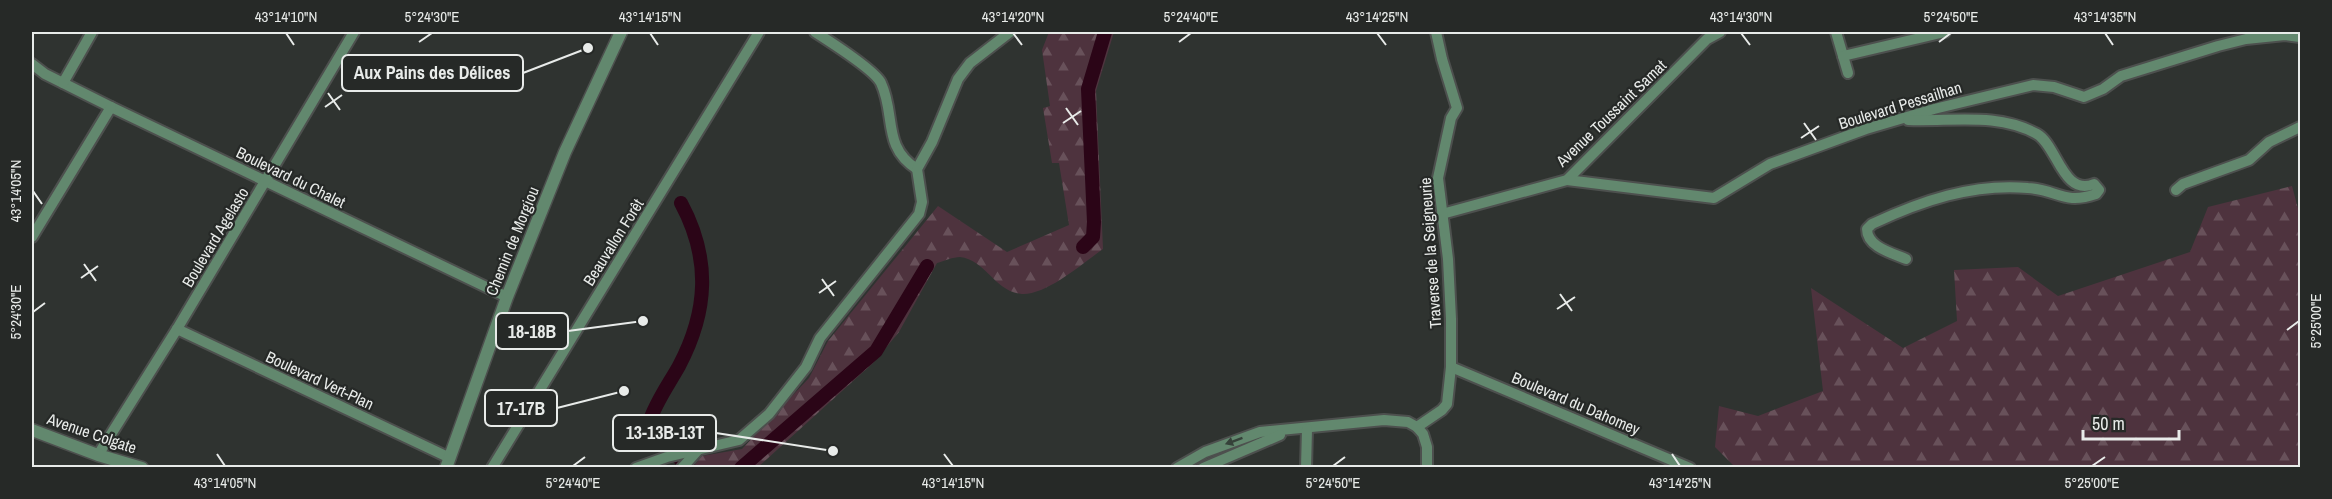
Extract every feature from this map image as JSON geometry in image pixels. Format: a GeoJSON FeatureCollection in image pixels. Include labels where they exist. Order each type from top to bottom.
{"type":"FeatureCollection","features":[{"type":"Feature","properties":{"kind":"street"},"geometry":{"type":"LineString","coordinates":[[63,83],[92,32]]}},
{"type":"Feature","properties":{"kind":"street","name":"Boulevard Agelasto"},"geometry":{"type":"LineString","coordinates":[[98,455],[177,329],[354,32]]}},
{"type":"Feature","properties":{"kind":"street","name":"Chemin de Morgiou"},"geometry":{"type":"LineString","coordinates":[[448,463],[507,297],[564,152],[621,32]]}},
{"type":"Feature","properties":{"kind":"street","name":"Beauvallon Forêt"},"geometry":{"type":"LineString","coordinates":[[492,468],[759,32]]}},
{"type":"Feature","properties":{"kind":"street"},"geometry":{"type":"LineString","coordinates":[[815,32],[880,81],[887,102],[894,143],[904,161],[917,169]]}},
{"type":"Feature","properties":{"kind":"street"},"geometry":{"type":"LineString","coordinates":[[636,468],[700,448],[740,440],[769,414],[806,367],[820,338],[919,214],[922,202],[917,169],[932,142],[958,79],[964,69],[1010,32]]}},
{"type":"Feature","properties":{"kind":"street","name":"Traverse de la Seigneurie"},"geometry":{"type":"LineString","coordinates":[[1417,427],[1447,404],[1451,367],[1448,259],[1438,178],[1452,118],[1457,108],[1436,32]]}},
{"type":"Feature","properties":{"kind":"street","name":"Avenue Toussaint Samat"},"geometry":{"type":"LineString","coordinates":[[1442,214],[1567,180],[1707,39],[1720,32]]}},
{"type":"Feature","properties":{"kind":"street"},"geometry":{"type":"LineString","coordinates":[[1836,32],[1848,73]]}},
{"type":"Feature","properties":{"kind":"street"},"geometry":{"type":"LineString","coordinates":[[1843,56],[1945,32]]}},
{"type":"Feature","properties":{"kind":"street","name":"Boulevard Pessailhan"},"geometry":{"type":"LineString","coordinates":[[1567,180],[1714,198],[1770,164],[1856,132],[1962,101],[2033,85],[2054,87],[2084,97],[2103,89],[2121,76],[2247,39],[2284,35],[2301,38]]}},
{"type":"Feature","properties":{"kind":"street","name":"Boulevard du Chalet"},"geometry":{"type":"LineString","coordinates":[[32,64],[45,74],[111,107],[507,297]]}},
{"type":"Feature","properties":{"kind":"street"},"geometry":{"type":"LineString","coordinates":[[32,237],[111,107]]}},
{"type":"Feature","properties":{"kind":"street"},"geometry":{"type":"LineString","coordinates":[[1899,119],[2006,122],[2045,139],[2070,179],[2079,186],[2087,187],[2094,184],[2099,190],[2096,194],[2073,200],[2030,188],[1977,189],[1915,204],[1872,224],[1867,229],[1867,236],[1872,242],[1906,259]]}},
{"type":"Feature","properties":{"kind":"street"},"geometry":{"type":"LineString","coordinates":[[2176,190],[2183,184],[2249,160],[2269,142],[2301,128]]}},
{"type":"Feature","properties":{"kind":"street","name":"Boulevard Vert-Plan"},"geometry":{"type":"LineString","coordinates":[[177,329],[448,463]]}},
{"type":"Feature","properties":{"kind":"street","name":"Boulevard du Dahomey"},"geometry":{"type":"LineString","coordinates":[[1451,367],[1689,468]]}},
{"type":"Feature","properties":{"kind":"street"},"geometry":{"type":"LineString","coordinates":[[1177,468],[1205,452],[1252,435],[1384,420],[1408,422],[1417,427],[1423,434],[1427,447],[1427,468]]}},
{"type":"Feature","properties":{"kind":"street"},"geometry":{"type":"LineString","coordinates":[[1306,468],[1307,429]]}},
{"type":"Feature","properties":{"kind":"street","name":"Avenue Colgate"},"geometry":{"type":"LineString","coordinates":[[32,430],[98,455],[142,468]]}},
{"type":"Feature","properties":{"kind":"street"},"geometry":{"type":"LineString","coordinates":[[1203,468],[1291,430]]}},
{"type":"Feature","properties":{"kind":"street"},"geometry":{"type":"LineString","coordinates":[[682,468],[700,448]]}},
{"type":"Feature","properties":{"kind":"green space"},"geometry":{"type":"Polygon","coordinates":[[[1049,32],[1114,32],[1096,91],[1103,249],[1053,284],[1032,293],[1022,294],[1005,288],[969,259],[957,257],[937,263],[899,332],[873,363],[758,467],[692,468],[702,456],[742,449],[809,378],[828,341],[938,206],[1007,252],[1069,225],[1059,163],[1052,163],[1043,108],[1050,106],[1042,50],[1049,32]]]}},
{"type":"Feature","properties":{"kind":"green space"},"geometry":{"type":"Polygon","coordinates":[[[2292,186],[2300,216],[2300,467],[1736,468],[1715,447],[1719,406],[1758,416],[1823,391],[1811,288],[1903,348],[1957,321],[1954,270],[2018,267],[2058,296],[2190,252],[2208,207],[2292,186]]]}},
{"type":"Feature","properties":{"kind":"waterway"},"geometry":{"type":"LineString","coordinates":[[1083,247],[1093,237],[1094,222],[1088,89],[1105,32]]}},
{"type":"Feature","properties":{"kind":"waterway"},"geometry":{"type":"LineString","coordinates":[[681,203],[691,224],[701,265],[700,305],[689,346],[658,401],[649,423],[653,431],[689,468]]}},
{"type":"Feature","properties":{"kind":"waterway"},"geometry":{"type":"LineString","coordinates":[[741,468],[876,351],[927,266]]}},
{"type":"Feature","properties":{"kind":"place","name":"Aux Pains des Délices"},"geometry":{"type":"Point","coordinates":[588,48]}},
{"type":"Feature","properties":{"kind":"place","name":"18-18B"},"geometry":{"type":"Point","coordinates":[643,321]}},
{"type":"Feature","properties":{"kind":"place","name":"17-17B"},"geometry":{"type":"Point","coordinates":[624,391]}},
{"type":"Feature","properties":{"kind":"place","name":"13-13B-13T"},"geometry":{"type":"Point","coordinates":[833,451]}}]}
